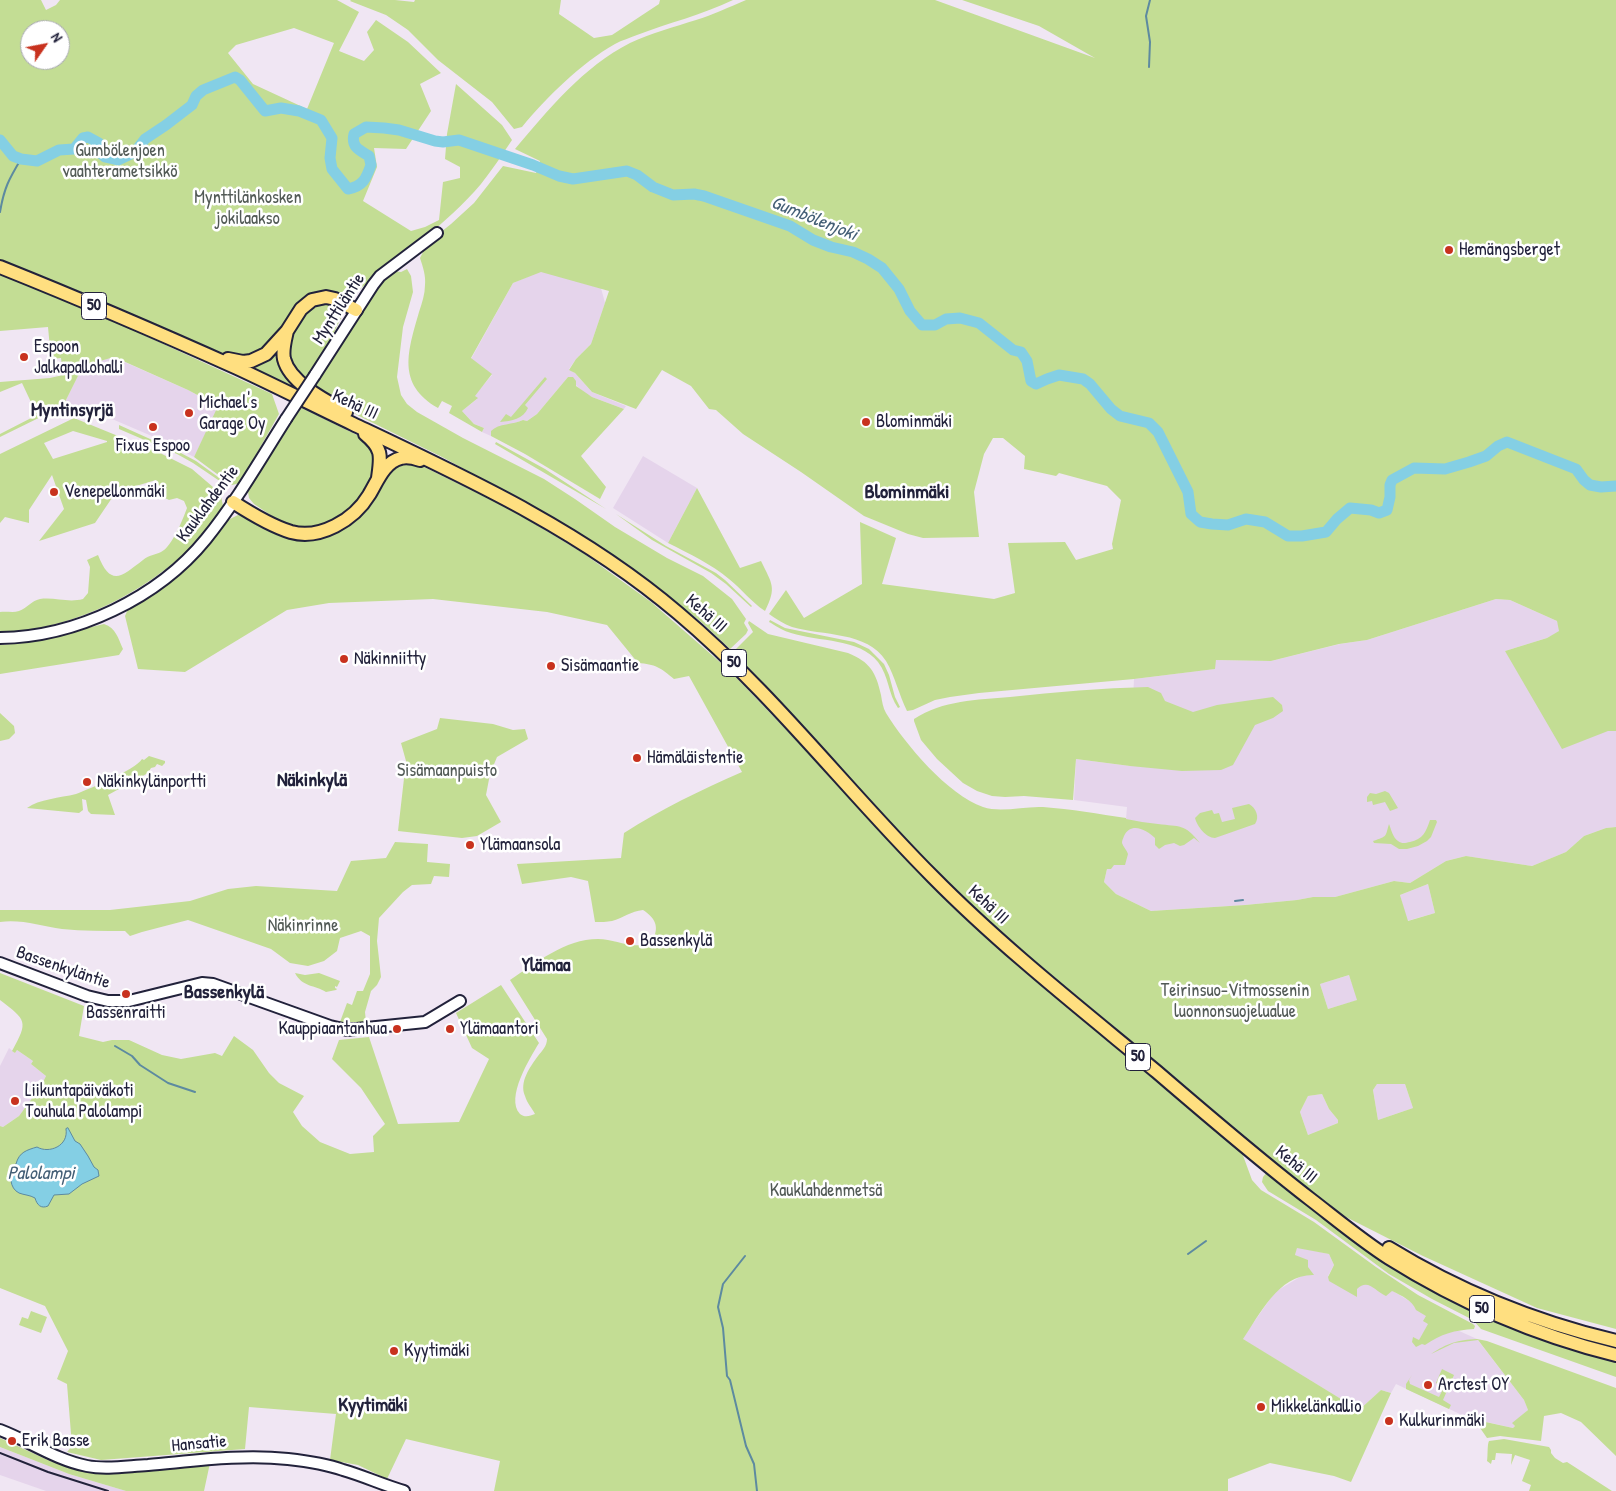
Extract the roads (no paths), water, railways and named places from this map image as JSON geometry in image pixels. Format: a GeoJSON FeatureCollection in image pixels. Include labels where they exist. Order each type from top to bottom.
{"type":"FeatureCollection","features":[{"type":"Feature","properties":{"kind":"highway","name":"Kehä III"},"geometry":{"type":"LineString","coordinates":[[0,267],[210,357],[354,424],[495,493],[578,539],[642,583],[726,655],[886,828],[966,910],[1270,1167],[1359,1238],[1389,1258],[1465,1301],[1550,1336],[1616,1355]]}},
{"type":"Feature","properties":{"kind":"highway"},"geometry":{"type":"LineString","coordinates":[[210,357],[243,362],[251,361],[266,354],[286,331],[301,309],[312,300],[319,298],[335,299],[356,310]]}},
{"type":"Feature","properties":{"kind":"highway"},"geometry":{"type":"LineString","coordinates":[[286,331],[283,350],[284,358],[293,375],[317,395],[360,420],[378,436]]}},
{"type":"Feature","properties":{"kind":"highway"},"geometry":{"type":"LineString","coordinates":[[354,424],[380,450],[381,461],[378,478]]}},
{"type":"Feature","properties":{"kind":"highway"},"geometry":{"type":"LineString","coordinates":[[235,499],[276,525],[298,533],[320,531],[343,522],[359,508],[368,498],[378,478],[393,461],[408,457],[432,462]]}},
{"type":"Feature","properties":{"kind":"highway","name":"Kehä III"},"geometry":{"type":"LineString","coordinates":[[1313,1201],[1392,1250],[1485,1298],[1553,1324],[1616,1341]]}},
{"type":"Feature","properties":{"kind":"street","name":"Mynttiläntie"},"geometry":{"type":"LineString","coordinates":[[286,419],[373,285],[382,274],[437,232]]}},
{"type":"Feature","properties":{"kind":"street","name":"Kauklahdentie"},"geometry":{"type":"LineString","coordinates":[[0,638],[23,637],[56,631],[102,615],[136,598],[163,579],[205,540],[235,499],[286,419]]}},
{"type":"Feature","properties":{"kind":"street","name":"Bassenkyläntie"},"geometry":{"type":"LineString","coordinates":[[0,963],[87,996],[108,1001],[129,1001],[202,983],[213,984],[330,1026],[347,1030],[425,1022],[460,1001]]}},
{"type":"Feature","properties":{"kind":"street","name":"Hansatie"},"geometry":{"type":"LineString","coordinates":[[0,1430],[68,1461],[100,1468],[240,1457],[270,1457],[334,1467],[404,1491]]}},
{"type":"Feature","properties":{"kind":"water","name":"Palolampi"},"geometry":{"type":"Polygon","coordinates":[[[68,1128],[75,1141],[80,1144],[94,1167],[98,1170],[99,1176],[82,1184],[69,1194],[54,1195],[48,1206],[41,1207],[35,1198],[19,1193],[13,1188],[12,1166],[16,1164],[21,1154],[27,1151],[37,1147],[47,1150],[57,1147],[64,1140],[66,1129],[68,1128]]]}},
{"type":"Feature","properties":{"kind":"waterway"},"geometry":{"type":"LineString","coordinates":[[1149,67],[1150,42],[1146,16],[1150,0]]}},
{"type":"Feature","properties":{"kind":"waterway","name":"Gumbölenjoki"},"geometry":{"type":"LineString","coordinates":[[0,140],[13,156],[37,161],[59,150],[74,149],[83,138],[88,137],[99,143],[100,153],[105,157],[118,160],[135,152],[145,139],[192,105],[196,96],[203,90],[235,77],[240,80],[265,111],[281,108],[299,111],[321,120],[332,138],[330,158],[332,169],[348,189],[361,184],[371,165],[369,156],[357,148],[353,138],[354,134],[366,127],[399,130],[435,141],[459,140],[533,165],[559,176],[573,179],[627,171],[637,175],[653,187],[673,195],[694,194],[704,196],[790,226],[813,240],[831,247],[853,252],[868,259],[882,268],[899,289],[910,311],[922,325],[935,325],[946,319],[960,318],[979,323],[1013,350],[1021,352],[1027,361],[1031,381],[1036,384],[1059,375],[1083,379],[1120,416],[1149,423],[1158,432],[1188,492],[1191,514],[1200,522],[1228,525],[1246,519],[1265,522],[1288,536],[1326,532],[1350,508],[1371,510],[1379,513],[1387,510],[1392,480],[1414,468],[1445,469],[1486,456],[1498,446],[1507,442],[1576,469],[1590,485],[1601,487],[1616,486]]}},
{"type":"Feature","properties":{"kind":"waterway"},"geometry":{"type":"LineString","coordinates":[[0,212],[3,196],[13,172],[21,159]]}},
{"type":"Feature","properties":{"kind":"waterway"},"geometry":{"type":"LineString","coordinates":[[1235,901],[1243,900]]}},
{"type":"Feature","properties":{"kind":"waterway"},"geometry":{"type":"LineString","coordinates":[[115,1046],[132,1056],[140,1065],[168,1083],[195,1092]]}},
{"type":"Feature","properties":{"kind":"waterway"},"geometry":{"type":"LineString","coordinates":[[1188,1254],[1206,1241]]}},
{"type":"Feature","properties":{"kind":"waterway"},"geometry":{"type":"LineString","coordinates":[[745,1256],[723,1284],[718,1307],[723,1328],[727,1376],[730,1380],[746,1446],[754,1464],[757,1491]]}},
{"type":"Feature","properties":{"kind":"railway"},"geometry":{"type":"LineString","coordinates":[[0,1453],[48,1472],[108,1491]]}},
{"type":"Feature","properties":{"kind":"place","name":"Hemängsberget"},"geometry":{"type":"Point","coordinates":[1449,250]}},
{"type":"Feature","properties":{"kind":"place","name":"Espoon Jalkapallohalli"},"geometry":{"type":"Point","coordinates":[24,357]}},
{"type":"Feature","properties":{"kind":"place","name":"Michael's Garage Oy"},"geometry":{"type":"Point","coordinates":[189,413]}},
{"type":"Feature","properties":{"kind":"place","name":"Blominmäki"},"geometry":{"type":"Point","coordinates":[866,422]}},
{"type":"Feature","properties":{"kind":"place","name":"Fixus Espoo"},"geometry":{"type":"Point","coordinates":[153,427]}},
{"type":"Feature","properties":{"kind":"place","name":"Venepellonmäki"},"geometry":{"type":"Point","coordinates":[54,492]}},
{"type":"Feature","properties":{"kind":"place","name":"Näkinniitty"},"geometry":{"type":"Point","coordinates":[344,659]}},
{"type":"Feature","properties":{"kind":"place","name":"Sisämaantie"},"geometry":{"type":"Point","coordinates":[551,666]}},
{"type":"Feature","properties":{"kind":"place","name":"Hämäläistentie"},"geometry":{"type":"Point","coordinates":[637,758]}},
{"type":"Feature","properties":{"kind":"place","name":"Näkinkylänportti"},"geometry":{"type":"Point","coordinates":[87,782]}},
{"type":"Feature","properties":{"kind":"place","name":"Ylämaansola"},"geometry":{"type":"Point","coordinates":[470,845]}},
{"type":"Feature","properties":{"kind":"place","name":"Bassenkylä"},"geometry":{"type":"Point","coordinates":[630,941]}},
{"type":"Feature","properties":{"kind":"place","name":"Bassenraitti"},"geometry":{"type":"Point","coordinates":[126,994]}},
{"type":"Feature","properties":{"kind":"place","name":"Kauppiaantanhua"},"geometry":{"type":"Point","coordinates":[397,1029]}},
{"type":"Feature","properties":{"kind":"place","name":"Ylämaantori"},"geometry":{"type":"Point","coordinates":[450,1029]}},
{"type":"Feature","properties":{"kind":"place","name":"Liikuntapäiväkoti Touhula Palolampi"},"geometry":{"type":"Point","coordinates":[15,1101]}},
{"type":"Feature","properties":{"kind":"place","name":"Kyytimäki"},"geometry":{"type":"Point","coordinates":[394,1351]}},
{"type":"Feature","properties":{"kind":"place","name":"Arctest OY"},"geometry":{"type":"Point","coordinates":[1428,1385]}},
{"type":"Feature","properties":{"kind":"place","name":"Mikkelänkallio"},"geometry":{"type":"Point","coordinates":[1261,1407]}},
{"type":"Feature","properties":{"kind":"place","name":"Kulkurinmäki"},"geometry":{"type":"Point","coordinates":[1389,1421]}},
{"type":"Feature","properties":{"kind":"place","name":"Erik Basse"},"geometry":{"type":"Point","coordinates":[12,1441]}},
{"type":"Feature","properties":{"kind":"district","name":"Myntinsyrjä"},"geometry":{"type":"Point","coordinates":[72,411]}},
{"type":"Feature","properties":{"kind":"district","name":"Blominmäki"},"geometry":{"type":"Point","coordinates":[907,493]}},
{"type":"Feature","properties":{"kind":"district","name":"Näkinkylä"},"geometry":{"type":"Point","coordinates":[312,781]}},
{"type":"Feature","properties":{"kind":"district","name":"Ylämaa"},"geometry":{"type":"Point","coordinates":[546,966]}},
{"type":"Feature","properties":{"kind":"district","name":"Bassenkylä"},"geometry":{"type":"Point","coordinates":[224,993]}},
{"type":"Feature","properties":{"kind":"district","name":"Kyytimäki"},"geometry":{"type":"Point","coordinates":[373,1406]}},
{"type":"Feature","properties":{"kind":"park label","name":"Gumbölenjoen vaahterametsikkö"},"geometry":{"type":"Point","coordinates":[120,161]}},
{"type":"Feature","properties":{"kind":"park label","name":"Mynttilänkosken jokilaakso"},"geometry":{"type":"Point","coordinates":[248,208]}},
{"type":"Feature","properties":{"kind":"park label","name":"Sisämaanpuisto"},"geometry":{"type":"Point","coordinates":[447,771]}},
{"type":"Feature","properties":{"kind":"park label","name":"Näkinrinne"},"geometry":{"type":"Point","coordinates":[303,926]}},
{"type":"Feature","properties":{"kind":"park label","name":"Teirinsuo-Vitmossenin luonnonsuojelualue"},"geometry":{"type":"Point","coordinates":[1235,1001]}},
{"type":"Feature","properties":{"kind":"park label","name":"Kauklahdenmetsä"},"geometry":{"type":"Point","coordinates":[826,1191]}}]}
